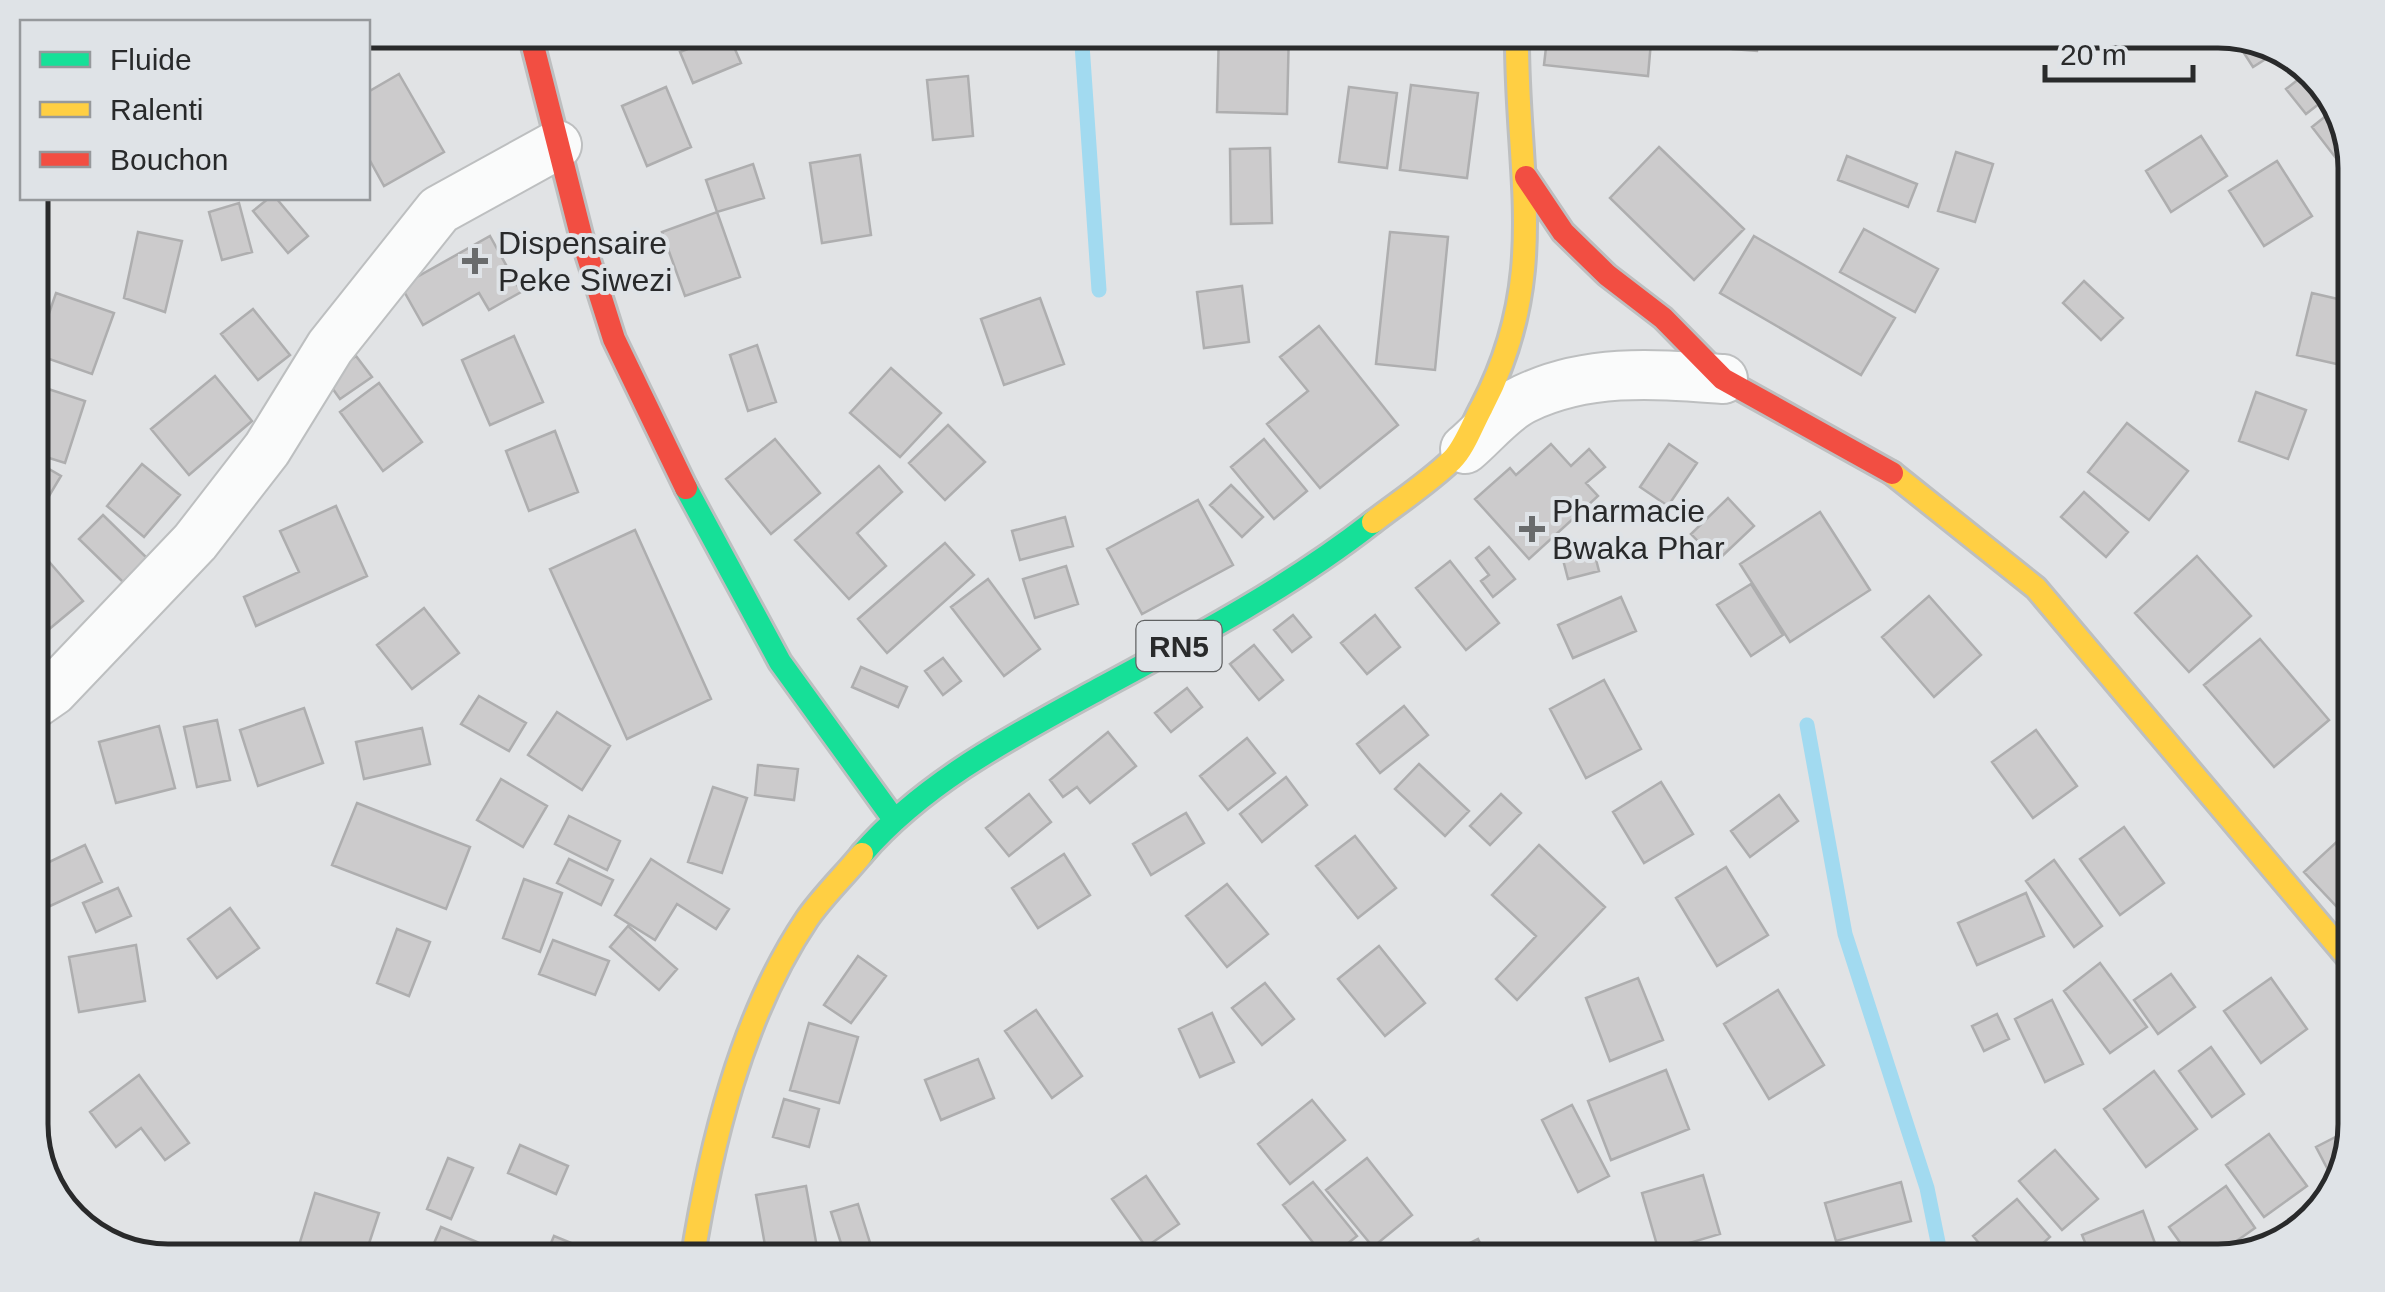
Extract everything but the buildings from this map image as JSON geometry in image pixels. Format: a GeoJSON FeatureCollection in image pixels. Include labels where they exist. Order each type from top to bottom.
{"type":"FeatureCollection","features":[{"type":"Feature","properties":{"kind":"main road"},"geometry":{"type":"LineString","coordinates":[[534,48],[556,145],[614,339],[691,499],[780,662],[893,818]]}},
{"type":"Feature","properties":{"kind":"main road","name":"RN5"},"geometry":{"type":"LineString","coordinates":[[695,1244],[710,1150],[760,1010],[807,920],[893,818],[1003,742],[1188,641],[1344,542],[1455,458],[1501,371],[1525,282],[1526,177],[1516,88],[1517,48]]}},
{"type":"Feature","properties":{"kind":"main road"},"geometry":{"type":"LineString","coordinates":[[1526,177],[1563,232],[1606,275],[1663,318],[1723,379],[1886,468],[2036,588],[2338,946]]}},
{"type":"Feature","properties":{"kind":"street"},"geometry":{"type":"LineString","coordinates":[[48,694],[195,542],[268,449],[330,347],[439,210],[556,145]]}},
{"type":"Feature","properties":{"kind":"street"},"geometry":{"type":"LineString","coordinates":[[1455,458],[1522,400],[1590,377],[1650,373],[1723,379]]}},
{"type":"Feature","properties":{"kind":"waterway"},"geometry":{"type":"LineString","coordinates":[[1082,48],[1099,290]]}},
{"type":"Feature","properties":{"kind":"waterway"},"geometry":{"type":"LineString","coordinates":[[1807,725],[1845,934],[1927,1188],[1938,1244]]}},
{"type":"Feature","properties":{"kind":"traffic: fast"},"geometry":{"type":"LineString","coordinates":[[686,488],[780,662],[893,818]]}},
{"type":"Feature","properties":{"kind":"traffic: fast"},"geometry":{"type":"LineString","coordinates":[[862,854],[914,804],[973,761],[1240,611],[1373,522]]}},
{"type":"Feature","properties":{"kind":"traffic: slow"},"geometry":{"type":"LineString","coordinates":[[1373,522],[1457,455],[1504,358],[1517,312],[1525,221],[1517,48]]}},
{"type":"Feature","properties":{"kind":"traffic: slow"},"geometry":{"type":"LineString","coordinates":[[1892,473],[2036,588],[2338,946]]}},
{"type":"Feature","properties":{"kind":"traffic: slow"},"geometry":{"type":"LineString","coordinates":[[695,1244],[719,1129],[746,1041],[764,998],[807,919],[862,854]]}},
{"type":"Feature","properties":{"kind":"traffic: jam"},"geometry":{"type":"LineString","coordinates":[[534,48],[581,235],[614,339],[686,488]]}},
{"type":"Feature","properties":{"kind":"traffic: jam"},"geometry":{"type":"LineString","coordinates":[[1526,177],[1563,232],[1607,275],[1663,318],[1723,379],[1892,473]]}},
{"type":"Feature","properties":{"kind":"place","name":"Dispensaire Peke Siwezi"},"geometry":{"type":"Point","coordinates":[475,261]}},
{"type":"Feature","properties":{"kind":"place","name":"Pharmacie Bwaka Phar"},"geometry":{"type":"Point","coordinates":[1532,529]}}]}
